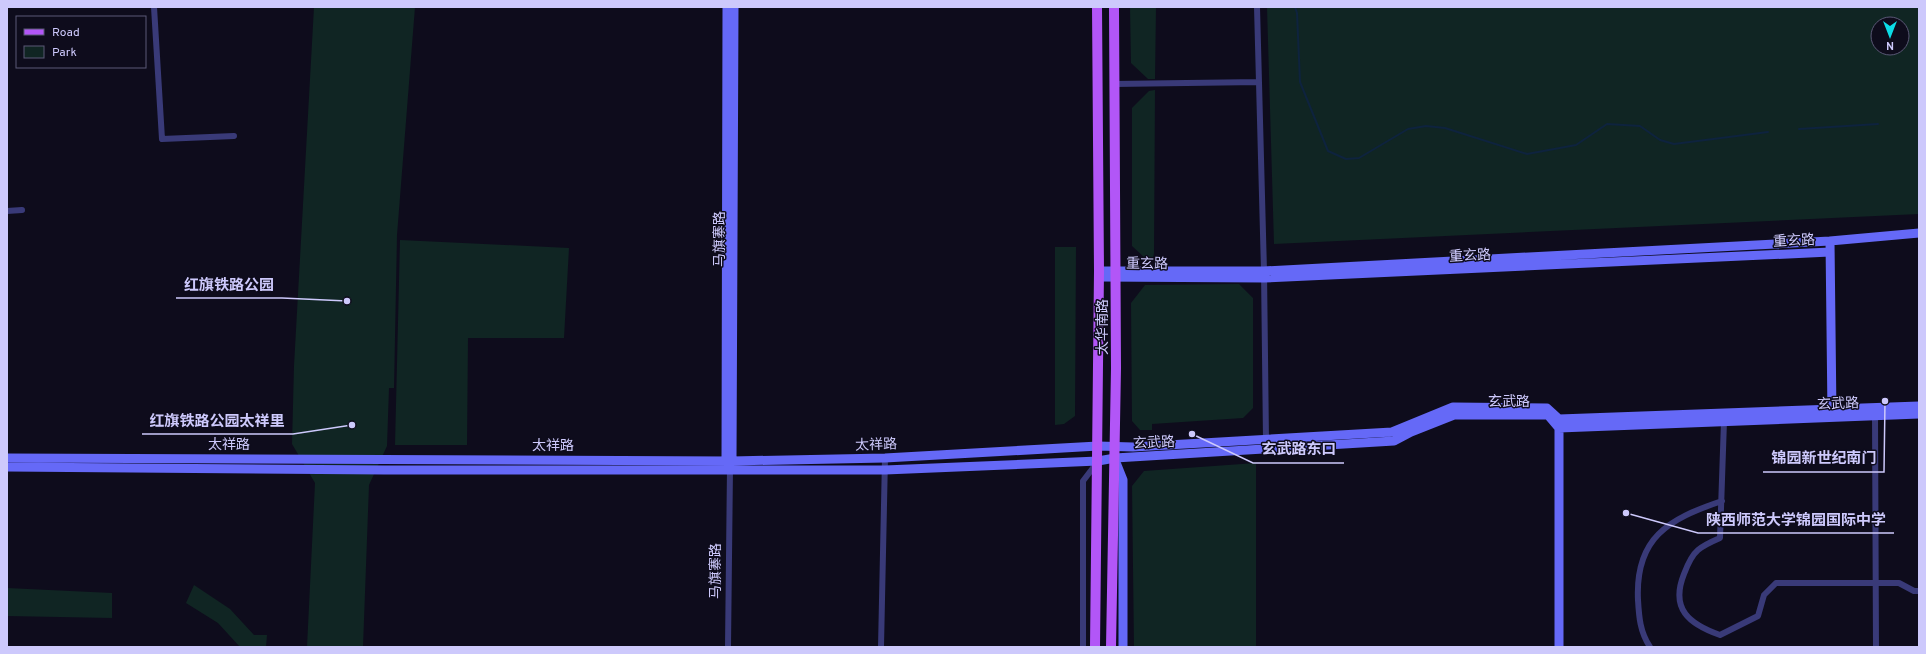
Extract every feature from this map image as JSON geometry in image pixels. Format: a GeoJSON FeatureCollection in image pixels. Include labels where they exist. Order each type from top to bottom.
{"type":"FeatureCollection","features":[{"type":"Feature","properties":{"kind":"main road","name":"太华南路"},"geometry":{"type":"LineString","coordinates":[[1095,644],[1099,274],[1097,7]]}},
{"type":"Feature","properties":{"kind":"main road","name":"太华南路"},"geometry":{"type":"LineString","coordinates":[[1112,644],[1116,274],[1114,7]]}},
{"type":"Feature","properties":{"kind":"street"},"geometry":{"type":"LineString","coordinates":[[154,7],[162,138],[234,136]]}},
{"type":"Feature","properties":{"kind":"street","name":"马旗寨路"},"geometry":{"type":"LineString","coordinates":[[727,7],[729,460],[728,647]]}},
{"type":"Feature","properties":{"kind":"street","name":"马旗寨路"},"geometry":{"type":"LineString","coordinates":[[729,460],[734,7]]}},
{"type":"Feature","properties":{"kind":"street"},"geometry":{"type":"LineString","coordinates":[[1257,7],[1267,450]]}},
{"type":"Feature","properties":{"kind":"street"},"geometry":{"type":"LineString","coordinates":[[1114,84],[1259,82]]}},
{"type":"Feature","properties":{"kind":"street"},"geometry":{"type":"LineString","coordinates":[[7,211],[22,210]]}},
{"type":"Feature","properties":{"kind":"street","name":"重玄路"},"geometry":{"type":"LineString","coordinates":[[1264,275],[1830,241],[1919,233]]}},
{"type":"Feature","properties":{"kind":"street","name":"重玄路"},"geometry":{"type":"LineString","coordinates":[[1099,274],[1264,275],[1830,252],[1830,241]]}},
{"type":"Feature","properties":{"kind":"street"},"geometry":{"type":"LineString","coordinates":[[1830,252],[1833,413]]}},
{"type":"Feature","properties":{"kind":"street","name":"玄武路"},"geometry":{"type":"LineString","coordinates":[[1098,446],[1115,453],[1267,450],[1394,441],[1411,432],[1454,415],[1548,415],[1559,423],[1724,421],[1919,406]]}},
{"type":"Feature","properties":{"kind":"street","name":"玄武路"},"geometry":{"type":"LineString","coordinates":[[1098,461],[1115,453],[1266,439],[1392,432],[1454,407],[1547,408],[1559,423]]}},
{"type":"Feature","properties":{"kind":"street","name":"玄武路"},"geometry":{"type":"LineString","coordinates":[[1559,423],[1833,413],[1875,416],[1919,414]]}},
{"type":"Feature","properties":{"kind":"street"},"geometry":{"type":"LineString","coordinates":[[1875,416],[1876,647]]}},
{"type":"Feature","properties":{"kind":"street"},"geometry":{"type":"LineString","coordinates":[[1724,421],[1720,538],[1698,550],[1686,568],[1681,582],[1678,598],[1686,614],[1702,628],[1720,635],[1758,616],[1764,595],[1776,583],[1899,583],[1914,592],[1919,591]]}},
{"type":"Feature","properties":{"kind":"street"},"geometry":{"type":"LineString","coordinates":[[1559,423],[1559,647]]}},
{"type":"Feature","properties":{"kind":"street","name":"太祥路"},"geometry":{"type":"LineString","coordinates":[[7,458],[729,460],[885,458],[1098,446]]}},
{"type":"Feature","properties":{"kind":"street"},"geometry":{"type":"LineString","coordinates":[[1115,453],[1123,480],[1123,647]]}},
{"type":"Feature","properties":{"kind":"street"},"geometry":{"type":"LineString","coordinates":[[881,647],[885,458]]}},
{"type":"Feature","properties":{"kind":"street"},"geometry":{"type":"LineString","coordinates":[[1083,647],[1083,481],[1098,461]]}},
{"type":"Feature","properties":{"kind":"street","name":"太祥路"},"geometry":{"type":"LineString","coordinates":[[7,467],[884,470],[1098,461]]}},
{"type":"Feature","properties":{"kind":"street"},"geometry":{"type":"LineString","coordinates":[[1650,647],[1640,626],[1638,578],[1643,559],[1653,540],[1671,523],[1691,511],[1722,501]]}},
{"type":"Feature","properties":{"kind":"green space"},"geometry":{"type":"Polygon","coordinates":[[[314,7],[415,7],[397,235],[394,388],[389,388],[387,446],[369,485],[363,647],[307,647],[315,483],[292,444],[294,366],[314,7]]]}},
{"type":"Feature","properties":{"kind":"green space"},"geometry":{"type":"Polygon","coordinates":[[[1130,7],[1156,7],[1155,79],[1148,79],[1131,63],[1130,7]]]}},
{"type":"Feature","properties":{"kind":"green space"},"geometry":{"type":"Polygon","coordinates":[[[1267,7],[1919,7],[1919,214],[1274,244],[1267,7]]]}},
{"type":"Feature","properties":{"kind":"green space"},"geometry":{"type":"Polygon","coordinates":[[[1155,90],[1154,253],[1153,258],[1145,258],[1132,246],[1132,108],[1149,91],[1155,90]]]}},
{"type":"Feature","properties":{"kind":"green space"},"geometry":{"type":"Polygon","coordinates":[[[400,240],[569,248],[564,338],[468,338],[467,445],[395,445],[400,240]]]}},
{"type":"Feature","properties":{"kind":"green space"},"geometry":{"type":"Polygon","coordinates":[[[1055,247],[1076,247],[1075,416],[1064,424],[1055,425],[1055,247]]]}},
{"type":"Feature","properties":{"kind":"green space"},"geometry":{"type":"Polygon","coordinates":[[[1239,284],[1253,298],[1253,408],[1243,418],[1152,424],[1152,430],[1140,430],[1132,421],[1131,303],[1145,285],[1239,284]]]}},
{"type":"Feature","properties":{"kind":"green space"},"geometry":{"type":"Polygon","coordinates":[[[1256,463],[1256,647],[1134,647],[1132,486],[1144,471],[1256,463]]]}},
{"type":"Feature","properties":{"kind":"green space"},"geometry":{"type":"Polygon","coordinates":[[[194,585],[230,609],[254,635],[267,635],[266,647],[240,647],[218,623],[186,603],[194,585]]]}},
{"type":"Feature","properties":{"kind":"green space"},"geometry":{"type":"Polygon","coordinates":[[[7,588],[112,593],[112,618],[7,616],[7,588]]]}},
{"type":"Feature","properties":{"kind":"waterway"},"geometry":{"type":"LineString","coordinates":[[1295,7],[1297,13],[1300,82],[1328,151],[1346,159],[1359,158],[1408,129],[1426,126],[1445,128],[1527,154],[1576,145],[1607,124],[1640,126],[1660,140],[1674,144],[1768,132]]}},
{"type":"Feature","properties":{"kind":"waterway"},"geometry":{"type":"LineString","coordinates":[[1799,129],[1878,124]]}},
{"type":"Feature","properties":{"kind":"place","name":"红旗铁路公园"},"geometry":{"type":"Point","coordinates":[347,301]}},
{"type":"Feature","properties":{"kind":"place","name":"锦园新世纪南门"},"geometry":{"type":"Point","coordinates":[1885,401]}},
{"type":"Feature","properties":{"kind":"place","name":"红旗铁路公园·太祥里"},"geometry":{"type":"Point","coordinates":[352,425]}},
{"type":"Feature","properties":{"kind":"place","name":"玄武路东口"},"geometry":{"type":"Point","coordinates":[1192,434]}},
{"type":"Feature","properties":{"kind":"place","name":"陕西师范大学锦园国际中学"},"geometry":{"type":"Point","coordinates":[1626,513]}}]}
